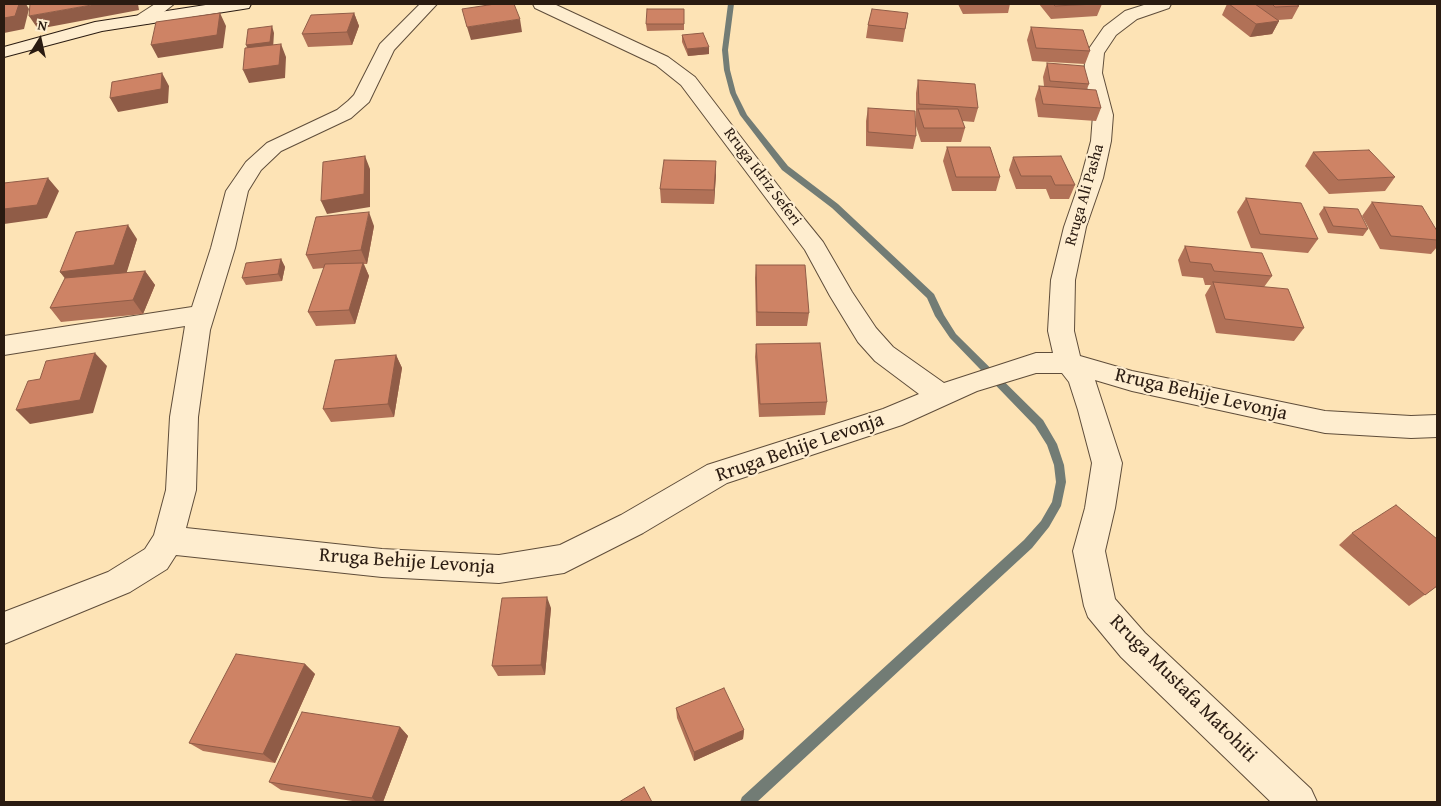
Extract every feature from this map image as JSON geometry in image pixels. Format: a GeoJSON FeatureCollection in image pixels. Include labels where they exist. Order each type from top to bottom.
{"type":"FeatureCollection","features":[{"type":"Feature","properties":{"kind":"street"},"geometry":{"type":"LineString","coordinates":[[144,19],[166,4]]}},
{"type":"Feature","properties":{"kind":"street"},"geometry":{"type":"LineString","coordinates":[[4,52],[101,26],[243,4]]}},
{"type":"Feature","properties":{"kind":"street"},"geometry":{"type":"LineString","coordinates":[[4,628],[119,582],[156,559],[168,540],[181,490],[184,417],[196,330],[223,248],[237,191],[253,166],[274,147],[344,114],[355,105],[362,98],[386,48],[429,4]]}},
{"type":"Feature","properties":{"kind":"street","name":"Rruga Idriz Seferi"},"geometry":{"type":"LineString","coordinates":[[541,4],[662,61],[688,81],[815,247],[866,335],[884,354],[942,396]]}},
{"type":"Feature","properties":{"kind":"street","name":"Rruga Ali Pasha"},"geometry":{"type":"LineString","coordinates":[[1068,363],[1061,330],[1063,280],[1074,227],[1092,178],[1101,141],[1103,115],[1093,73],[1094,53],[1110,31],[1131,15],[1162,4]]}},
{"type":"Feature","properties":{"kind":"street"},"geometry":{"type":"LineString","coordinates":[[4,344],[201,315]]}},
{"type":"Feature","properties":{"kind":"street","name":"Rruga Behije Levonja"},"geometry":{"type":"LineString","coordinates":[[168,540],[382,562],[499,569],[564,559],[632,524],[717,474],[892,417],[984,378],[1036,363],[1068,363],[1179,392],[1325,422],[1411,427],[1437,426]]}},
{"type":"Feature","properties":{"kind":"street","name":"Rruga Mustafa Matohiti"},"geometry":{"type":"LineString","coordinates":[[1068,363],[1081,379],[1107,463],[1100,508],[1089,551],[1100,606],[1133,645],[1298,802]]}},
{"type":"Feature","properties":{"kind":"building"},"geometry":{"type":"Polygon","coordinates":[[[4,4],[19,4],[15,16],[4,18],[4,4]]]}},
{"type":"Feature","properties":{"kind":"building"},"geometry":{"type":"Polygon","coordinates":[[[30,4],[97,4],[29,16],[30,4]]]}},
{"type":"Feature","properties":{"kind":"building"},"geometry":{"type":"Polygon","coordinates":[[[495,4],[514,4],[520,19],[467,27],[462,9],[495,4]]]}},
{"type":"Feature","properties":{"kind":"building"},"geometry":{"type":"Polygon","coordinates":[[[1053,4],[1096,4],[1055,6],[1053,4]]]}},
{"type":"Feature","properties":{"kind":"building"},"geometry":{"type":"Polygon","coordinates":[[[1229,4],[1255,4],[1279,21],[1256,24],[1229,4]]]}},
{"type":"Feature","properties":{"kind":"building"},"geometry":{"type":"Polygon","coordinates":[[[1272,4],[1296,4],[1299,6],[1275,7],[1272,4]]]}},
{"type":"Feature","properties":{"kind":"building"},"geometry":{"type":"Polygon","coordinates":[[[647,9],[684,9],[684,24],[646,24],[647,9]]]}},
{"type":"Feature","properties":{"kind":"building"},"geometry":{"type":"Polygon","coordinates":[[[872,9],[908,13],[905,29],[868,25],[872,9]]]}},
{"type":"Feature","properties":{"kind":"building"},"geometry":{"type":"Polygon","coordinates":[[[220,13],[217,35],[151,45],[156,22],[220,13]]]}},
{"type":"Feature","properties":{"kind":"building"},"geometry":{"type":"Polygon","coordinates":[[[354,13],[347,32],[302,34],[311,15],[354,13]]]}},
{"type":"Feature","properties":{"kind":"building"},"geometry":{"type":"Polygon","coordinates":[[[272,26],[270,42],[246,45],[248,29],[272,26]]]}},
{"type":"Feature","properties":{"kind":"building"},"geometry":{"type":"Polygon","coordinates":[[[1031,27],[1083,30],[1090,51],[1036,48],[1031,27]]]}},
{"type":"Feature","properties":{"kind":"building"},"geometry":{"type":"Polygon","coordinates":[[[703,33],[709,47],[687,49],[682,35],[703,33]]]}},
{"type":"Feature","properties":{"kind":"building"},"geometry":{"type":"Polygon","coordinates":[[[281,44],[279,65],[243,70],[245,48],[281,44]]]}},
{"type":"Feature","properties":{"kind":"building"},"geometry":{"type":"Polygon","coordinates":[[[1047,63],[1084,66],[1089,84],[1050,81],[1047,63]]]}},
{"type":"Feature","properties":{"kind":"building"},"geometry":{"type":"Polygon","coordinates":[[[162,73],[161,89],[110,98],[112,82],[162,73]]]}},
{"type":"Feature","properties":{"kind":"building"},"geometry":{"type":"Polygon","coordinates":[[[918,80],[975,84],[978,108],[919,104],[918,80]]]}},
{"type":"Feature","properties":{"kind":"building"},"geometry":{"type":"Polygon","coordinates":[[[1039,86],[1096,90],[1101,108],[1043,104],[1039,86]]]}},
{"type":"Feature","properties":{"kind":"building"},"geometry":{"type":"Polygon","coordinates":[[[868,108],[915,111],[916,136],[868,132],[868,108]]]}},
{"type":"Feature","properties":{"kind":"building"},"geometry":{"type":"Polygon","coordinates":[[[918,109],[958,109],[965,128],[924,128],[918,109]]]}},
{"type":"Feature","properties":{"kind":"building"},"geometry":{"type":"Polygon","coordinates":[[[947,147],[990,147],[1000,177],[956,177],[947,147]]]}},
{"type":"Feature","properties":{"kind":"building"},"geometry":{"type":"Polygon","coordinates":[[[1369,150],[1395,177],[1338,180],[1313,152],[1369,150]]]}},
{"type":"Feature","properties":{"kind":"building"},"geometry":{"type":"Polygon","coordinates":[[[365,156],[364,194],[321,201],[323,162],[365,156]]]}},
{"type":"Feature","properties":{"kind":"building"},"geometry":{"type":"Polygon","coordinates":[[[1061,156],[1075,185],[1055,185],[1051,176],[1021,176],[1013,157],[1061,156]]]}},
{"type":"Feature","properties":{"kind":"building"},"geometry":{"type":"Polygon","coordinates":[[[664,160],[716,161],[714,190],[660,189],[664,160]]]}},
{"type":"Feature","properties":{"kind":"building"},"geometry":{"type":"Polygon","coordinates":[[[48,178],[37,205],[4,209],[4,183],[48,178]]]}},
{"type":"Feature","properties":{"kind":"building"},"geometry":{"type":"Polygon","coordinates":[[[1246,198],[1301,203],[1318,239],[1260,234],[1246,198]]]}},
{"type":"Feature","properties":{"kind":"building"},"geometry":{"type":"Polygon","coordinates":[[[1372,202],[1422,206],[1437,231],[1437,240],[1391,236],[1372,202]]]}},
{"type":"Feature","properties":{"kind":"building"},"geometry":{"type":"Polygon","coordinates":[[[1324,207],[1358,209],[1368,229],[1333,226],[1324,207]]]}},
{"type":"Feature","properties":{"kind":"building"},"geometry":{"type":"Polygon","coordinates":[[[369,212],[361,250],[306,255],[316,217],[369,212]]]}},
{"type":"Feature","properties":{"kind":"building"},"geometry":{"type":"Polygon","coordinates":[[[128,225],[114,265],[60,272],[76,232],[128,225]]]}},
{"type":"Feature","properties":{"kind":"building"},"geometry":{"type":"Polygon","coordinates":[[[1185,246],[1262,253],[1272,276],[1214,271],[1211,264],[1190,262],[1185,246]]]}},
{"type":"Feature","properties":{"kind":"building"},"geometry":{"type":"Polygon","coordinates":[[[281,259],[278,274],[242,278],[246,263],[281,259]]]}},
{"type":"Feature","properties":{"kind":"building"},"geometry":{"type":"Polygon","coordinates":[[[363,263],[349,310],[308,312],[325,264],[363,263]]]}},
{"type":"Feature","properties":{"kind":"building"},"geometry":{"type":"Polygon","coordinates":[[[756,265],[805,265],[809,313],[757,312],[756,265]]]}},
{"type":"Feature","properties":{"kind":"building"},"geometry":{"type":"Polygon","coordinates":[[[145,271],[133,300],[50,308],[65,278],[145,271]]]}},
{"type":"Feature","properties":{"kind":"building"},"geometry":{"type":"Polygon","coordinates":[[[1213,282],[1288,289],[1304,328],[1225,319],[1213,282]]]}},
{"type":"Feature","properties":{"kind":"building"},"geometry":{"type":"Polygon","coordinates":[[[820,343],[827,402],[760,404],[756,344],[820,343]]]}},
{"type":"Feature","properties":{"kind":"building"},"geometry":{"type":"Polygon","coordinates":[[[95,353],[80,400],[16,410],[28,381],[40,379],[46,361],[95,353]]]}},
{"type":"Feature","properties":{"kind":"building"},"geometry":{"type":"Polygon","coordinates":[[[396,355],[388,404],[323,409],[335,360],[396,355]]]}},
{"type":"Feature","properties":{"kind":"building"},"geometry":{"type":"Polygon","coordinates":[[[1396,505],[1437,539],[1437,586],[1425,595],[1352,533],[1396,505]]]}},
{"type":"Feature","properties":{"kind":"building"},"geometry":{"type":"Polygon","coordinates":[[[547,597],[541,665],[492,666],[502,598],[547,597]]]}},
{"type":"Feature","properties":{"kind":"building"},"geometry":{"type":"Polygon","coordinates":[[[236,654],[305,664],[263,754],[189,743],[236,654]]]}},
{"type":"Feature","properties":{"kind":"building"},"geometry":{"type":"Polygon","coordinates":[[[724,688],[744,730],[694,752],[676,708],[724,688]]]}},
{"type":"Feature","properties":{"kind":"building"},"geometry":{"type":"Polygon","coordinates":[[[302,712],[400,727],[372,798],[269,782],[302,712]]]}},
{"type":"Feature","properties":{"kind":"building"},"geometry":{"type":"Polygon","coordinates":[[[644,787],[652,802],[619,802],[644,787]]]}},
{"type":"Feature","properties":{"kind":"waterway"},"geometry":{"type":"LineString","coordinates":[[731,4],[725,50],[727,70],[733,93],[744,115],[785,168],[835,206],[931,296],[940,316],[953,336],[1039,423],[1052,444],[1059,465],[1061,482],[1057,503],[1045,524],[1028,544],[747,802]]}}]}
